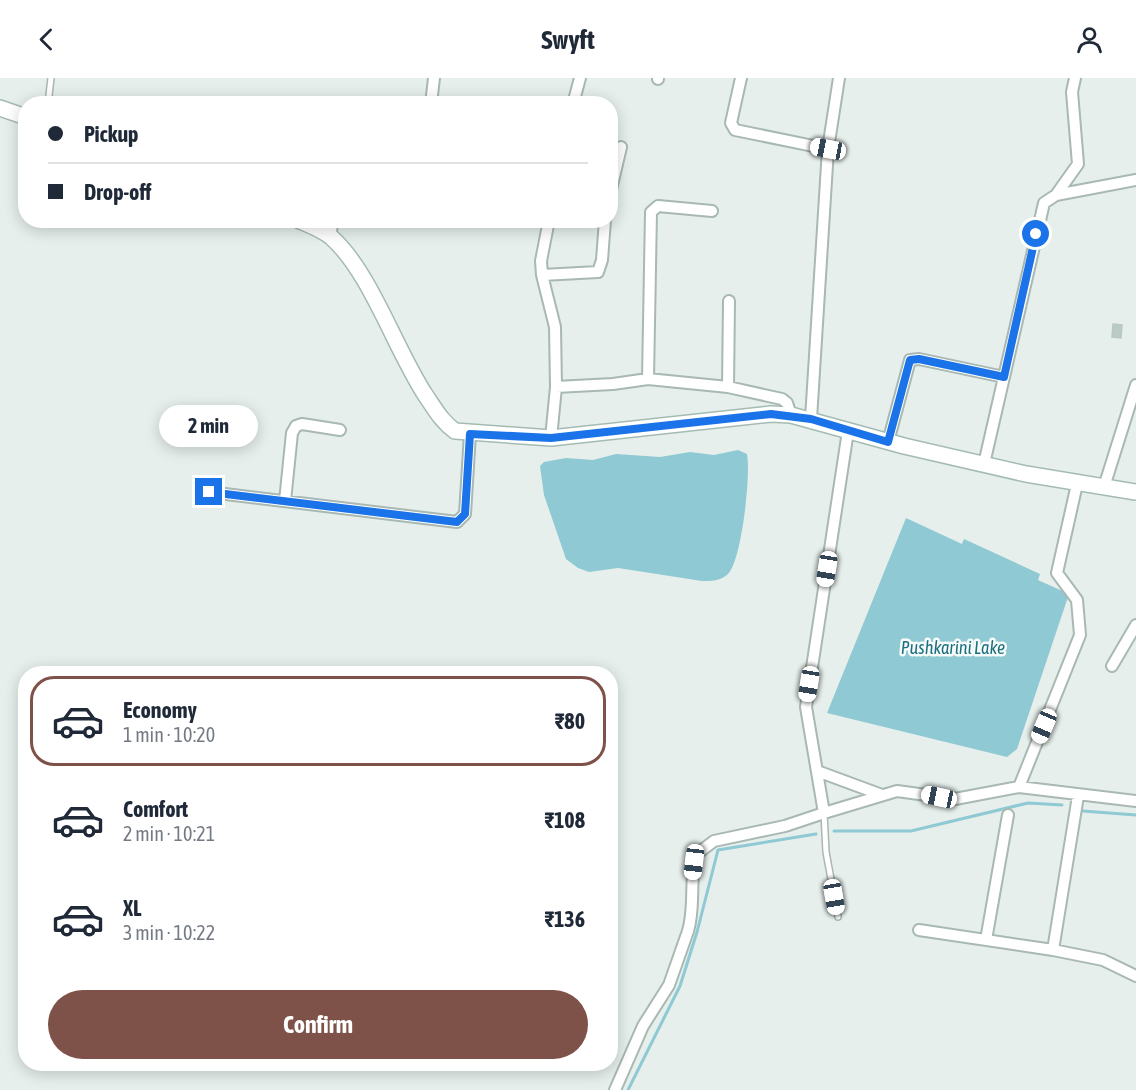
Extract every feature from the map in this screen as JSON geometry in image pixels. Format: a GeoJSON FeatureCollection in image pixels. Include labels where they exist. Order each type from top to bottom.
{"type":"FeatureCollection","features":[{"type":"Feature","properties":{"kind":"main road"},"geometry":{"type":"LineString","coordinates":[[0,108],[18,114]]}},
{"type":"Feature","properties":{"kind":"main road"},"geometry":{"type":"LineString","coordinates":[[314,228],[330,236],[356,268],[420,387],[439,414],[455,431],[470,434],[551,438],[771,414],[791,415],[811,419],[848,432],[984,464],[1077,484],[1136,492]]}},
{"type":"Feature","properties":{"kind":"street"},"geometry":{"type":"LineString","coordinates":[[432,96],[434,78]]}},
{"type":"Feature","properties":{"kind":"street"},"geometry":{"type":"LineString","coordinates":[[575,96],[580,78]]}},
{"type":"Feature","properties":{"kind":"street"},"geometry":{"type":"LineString","coordinates":[[741,78],[731,123],[735,130],[828,149]]}},
{"type":"Feature","properties":{"kind":"street"},"geometry":{"type":"LineString","coordinates":[[811,419],[828,149],[839,78]]}},
{"type":"Feature","properties":{"kind":"street"},"geometry":{"type":"LineString","coordinates":[[984,464],[1044,203],[1056,195],[1078,164],[1072,92],[1075,78]]}},
{"type":"Feature","properties":{"kind":"street"},"geometry":{"type":"LineString","coordinates":[[618,160],[621,147]]}},
{"type":"Feature","properties":{"kind":"street"},"geometry":{"type":"LineString","coordinates":[[1056,195],[1136,180]]}},
{"type":"Feature","properties":{"kind":"street"},"geometry":{"type":"LineString","coordinates":[[648,379],[651,212],[658,206],[712,211]]}},
{"type":"Feature","properties":{"kind":"street"},"geometry":{"type":"LineString","coordinates":[[330,236],[332,228]]}},
{"type":"Feature","properties":{"kind":"street"},"geometry":{"type":"LineString","coordinates":[[547,228],[541,261],[542,275],[555,327],[556,387],[551,438]]}},
{"type":"Feature","properties":{"kind":"street"},"geometry":{"type":"LineString","coordinates":[[542,275],[598,272],[602,260],[604,228]]}},
{"type":"Feature","properties":{"kind":"street"},"geometry":{"type":"LineString","coordinates":[[728,387],[729,301]]}},
{"type":"Feature","properties":{"kind":"street"},"geometry":{"type":"LineString","coordinates":[[888,442],[910,360],[919,359],[1004,377]]}},
{"type":"Feature","properties":{"kind":"street"},"geometry":{"type":"LineString","coordinates":[[556,387],[613,384],[648,379],[728,387],[782,399],[787,403],[791,415]]}},
{"type":"Feature","properties":{"kind":"street"},"geometry":{"type":"LineString","coordinates":[[1104,487],[1135,388]]}},
{"type":"Feature","properties":{"kind":"street"},"geometry":{"type":"LineString","coordinates":[[285,501],[292,433],[296,426],[302,424],[340,430]]}},
{"type":"Feature","properties":{"kind":"street"},"geometry":{"type":"LineString","coordinates":[[824,813],[806,707],[848,432]]}},
{"type":"Feature","properties":{"kind":"street"},"geometry":{"type":"LineString","coordinates":[[209,492],[457,522],[465,514],[470,434]]}},
{"type":"Feature","properties":{"kind":"street"},"geometry":{"type":"LineString","coordinates":[[1019,787],[1080,635],[1077,600],[1057,573],[1077,484]]}},
{"type":"Feature","properties":{"kind":"street"},"geometry":{"type":"LineString","coordinates":[[1112,666],[1136,626]]}},
{"type":"Feature","properties":{"kind":"street"},"geometry":{"type":"LineString","coordinates":[[817,771],[882,795]]}},
{"type":"Feature","properties":{"kind":"street"},"geometry":{"type":"LineString","coordinates":[[615,1090],[643,1026],[669,985],[688,930],[692,878],[698,853],[704,845],[785,826],[882,795],[904,791],[955,799],[1019,787],[1078,796],[1136,801]]}},
{"type":"Feature","properties":{"kind":"street"},"geometry":{"type":"LineString","coordinates":[[1053,950],[1078,796]]}},
{"type":"Feature","properties":{"kind":"street"},"geometry":{"type":"LineString","coordinates":[[986,940],[1008,815]]}},
{"type":"Feature","properties":{"kind":"street"},"geometry":{"type":"LineString","coordinates":[[919,930],[1053,950],[1103,960],[1136,976]]}},
{"type":"Feature","properties":{"kind":"lane"},"geometry":{"type":"LineString","coordinates":[[49,96],[51,78]]}},
{"type":"Feature","properties":{"kind":"lane"},"geometry":{"type":"LineString","coordinates":[[824,813],[826,852],[838,917]]}},
{"type":"Feature","properties":{"kind":"water"},"geometry":{"type":"Polygon","coordinates":[[[738,450],[747,454],[746,497],[741,535],[733,566],[722,578],[702,581],[618,568],[589,572],[578,568],[566,559],[544,495],[540,466],[544,462],[566,458],[593,460],[616,454],[660,457],[690,452],[714,455],[738,450]]]}},
{"type":"Feature","properties":{"kind":"water","name":"Pushkarini Lake"},"geometry":{"type":"Polygon","coordinates":[[[906,518],[962,544],[964,539],[1040,574],[1038,580],[1069,594],[1017,749],[1007,757],[827,713],[906,518]]]}},
{"type":"Feature","properties":{"kind":"building"},"geometry":{"type":"Polygon","coordinates":[[[1113,324],[1122,325],[1121,338],[1112,337],[1113,324]]]}},
{"type":"Feature","properties":{"kind":"waterway"},"geometry":{"type":"LineString","coordinates":[[834,831],[911,831],[1028,803],[1062,805]]}},
{"type":"Feature","properties":{"kind":"waterway"},"geometry":{"type":"LineString","coordinates":[[1083,811],[1136,815]]}},
{"type":"Feature","properties":{"kind":"waterway"},"geometry":{"type":"LineString","coordinates":[[628,1090],[680,986],[697,932],[718,850],[816,834]]}},
{"type":"Feature","properties":{"kind":"route"},"geometry":{"type":"LineString","coordinates":[[209,492],[457,522],[465,514],[470,434],[551,438],[771,414],[811,419],[848,432],[888,442],[910,360],[914,358],[1004,377],[1036,234]]}}]}
